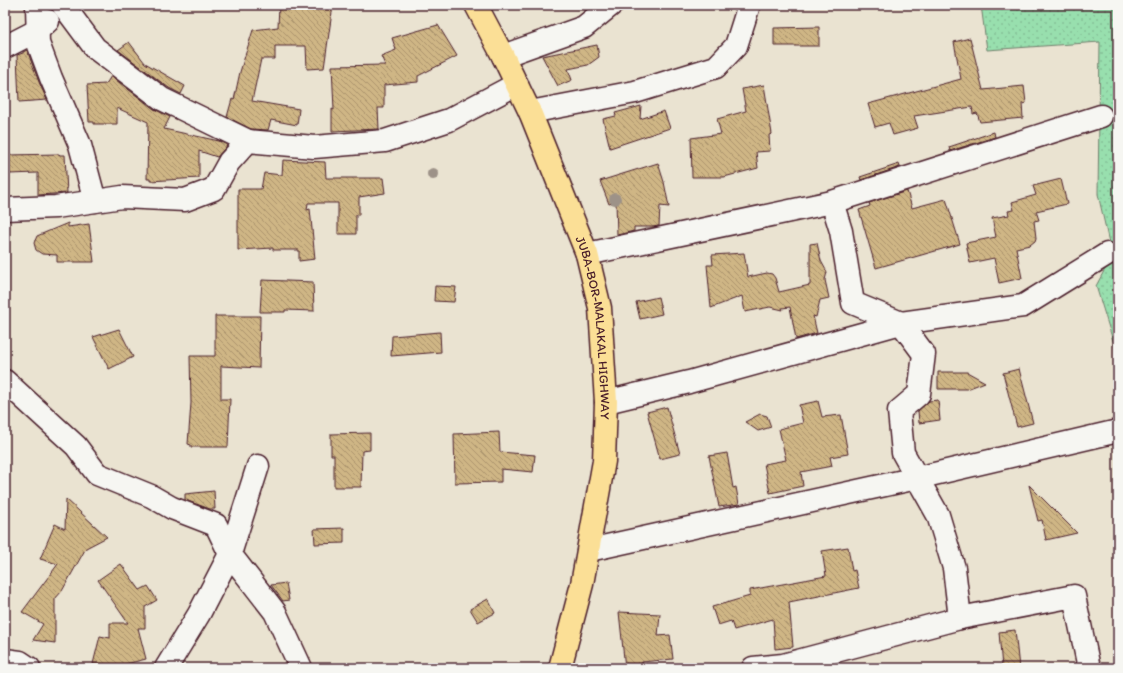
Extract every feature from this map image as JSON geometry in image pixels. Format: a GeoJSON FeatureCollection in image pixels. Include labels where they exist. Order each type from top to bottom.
{"type":"FeatureCollection","features":[{"type":"Feature","properties":{"kind":"main road","name":"JUBA-BOR-MALAKAL HIGHWAY"},"geometry":{"type":"LineString","coordinates":[[476,5],[530,112],[587,254],[600,308],[606,402],[604,461],[582,584],[560,668]]}},
{"type":"Feature","properties":{"kind":"street"},"geometry":{"type":"LineString","coordinates":[[37,5],[38,44],[80,145],[95,201]]}},
{"type":"Feature","properties":{"kind":"street"},"geometry":{"type":"LineString","coordinates":[[503,56],[584,27],[611,5]]}},
{"type":"Feature","properties":{"kind":"street"},"geometry":{"type":"LineString","coordinates":[[530,112],[635,92],[716,67],[736,46],[749,5]]}},
{"type":"Feature","properties":{"kind":"street"},"geometry":{"type":"LineString","coordinates":[[5,47],[38,30],[65,6],[96,48],[162,99],[248,141],[314,147],[385,141],[449,120],[517,84]]}},
{"type":"Feature","properties":{"kind":"street"},"geometry":{"type":"LineString","coordinates":[[587,254],[832,202],[1101,116]]}},
{"type":"Feature","properties":{"kind":"street"},"geometry":{"type":"LineString","coordinates":[[5,209],[56,207],[122,197],[185,200],[214,189],[229,162],[248,141]]}},
{"type":"Feature","properties":{"kind":"street"},"geometry":{"type":"LineString","coordinates":[[832,202],[841,232],[853,304],[901,323],[924,354],[920,394],[898,412],[903,453],[938,515],[954,568],[960,618]]}},
{"type":"Feature","properties":{"kind":"street"},"geometry":{"type":"LineString","coordinates":[[606,402],[689,382],[901,323],[1023,306],[1107,254]]}},
{"type":"Feature","properties":{"kind":"street"},"geometry":{"type":"LineString","coordinates":[[5,381],[76,446],[97,474],[152,496],[172,508],[216,525],[230,554],[275,612],[301,668]]}},
{"type":"Feature","properties":{"kind":"street"},"geometry":{"type":"LineString","coordinates":[[589,550],[917,478],[1118,431]]}},
{"type":"Feature","properties":{"kind":"street"},"geometry":{"type":"LineString","coordinates":[[166,668],[199,614],[230,554],[258,466]]}},
{"type":"Feature","properties":{"kind":"street"},"geometry":{"type":"LineString","coordinates":[[753,668],[784,665],[960,618],[1074,596],[1088,668]]}},
{"type":"Feature","properties":{"kind":"street"},"geometry":{"type":"LineString","coordinates":[[5,660],[20,662],[29,668]]}},
{"type":"Feature","properties":{"kind":"green space"},"geometry":{"type":"Polygon","coordinates":[[[981,5],[1118,5],[1118,357],[1096,286],[1112,256],[1098,194],[1100,42],[987,50],[981,5]]]}},
{"type":"Feature","properties":{"kind":"building"},"geometry":{"type":"Polygon","coordinates":[[[279,5],[333,5],[324,68],[307,69],[306,46],[275,46],[275,59],[261,59],[252,101],[299,109],[297,125],[271,120],[268,130],[251,129],[227,117],[232,99],[234,100],[240,72],[253,30],[278,27],[279,5]]]}},
{"type":"Feature","properties":{"kind":"building"},"geometry":{"type":"Polygon","coordinates":[[[438,25],[457,56],[418,76],[418,82],[384,85],[384,108],[378,108],[379,129],[332,131],[332,109],[334,110],[332,66],[385,65],[381,56],[396,50],[392,38],[438,25]]]}},
{"type":"Feature","properties":{"kind":"building"},"geometry":{"type":"Polygon","coordinates":[[[819,27],[819,46],[774,46],[774,28],[819,27]]]}},
{"type":"Feature","properties":{"kind":"building"},"geometry":{"type":"Polygon","coordinates":[[[970,38],[983,90],[1024,86],[1026,103],[1022,104],[1023,118],[980,122],[977,113],[973,114],[972,107],[914,116],[918,128],[893,135],[889,123],[875,127],[868,104],[961,79],[954,42],[970,38]]]}},
{"type":"Feature","properties":{"kind":"building"},"geometry":{"type":"Polygon","coordinates":[[[129,42],[145,63],[185,86],[181,94],[169,88],[118,50],[129,42]]]}},
{"type":"Feature","properties":{"kind":"building"},"geometry":{"type":"Polygon","coordinates":[[[597,45],[599,57],[588,65],[568,69],[572,80],[558,86],[542,56],[597,45]]]}},
{"type":"Feature","properties":{"kind":"building"},"geometry":{"type":"Polygon","coordinates":[[[27,50],[47,100],[19,102],[17,55],[27,50]]]}},
{"type":"Feature","properties":{"kind":"building"},"geometry":{"type":"Polygon","coordinates":[[[111,76],[154,109],[170,117],[164,129],[219,141],[227,145],[226,147],[217,157],[199,151],[199,178],[150,181],[150,179],[147,179],[148,122],[117,108],[117,124],[94,124],[94,122],[89,122],[87,85],[106,84],[111,76]]]}},
{"type":"Feature","properties":{"kind":"building"},"geometry":{"type":"Polygon","coordinates":[[[764,85],[772,134],[769,135],[770,151],[756,152],[758,168],[724,177],[692,177],[691,138],[721,134],[717,119],[746,111],[742,89],[764,85]]]}},
{"type":"Feature","properties":{"kind":"building"},"geometry":{"type":"Polygon","coordinates":[[[641,106],[640,119],[664,111],[670,128],[610,148],[603,119],[616,116],[615,113],[641,106]]]}},
{"type":"Feature","properties":{"kind":"building"},"geometry":{"type":"Polygon","coordinates":[[[994,132],[995,137],[950,151],[949,147],[994,132]]]}},
{"type":"Feature","properties":{"kind":"building"},"geometry":{"type":"Polygon","coordinates":[[[9,155],[65,155],[67,193],[38,195],[38,173],[9,174],[9,155]]]}},
{"type":"Feature","properties":{"kind":"building"},"geometry":{"type":"Polygon","coordinates":[[[283,160],[325,162],[326,178],[383,178],[385,193],[359,197],[359,215],[356,215],[356,234],[338,234],[338,203],[308,203],[307,210],[310,209],[315,259],[299,261],[299,250],[273,250],[273,248],[238,250],[238,189],[261,189],[264,173],[282,175],[283,160]]]}},
{"type":"Feature","properties":{"kind":"building"},"geometry":{"type":"Polygon","coordinates":[[[658,163],[664,182],[669,207],[660,206],[659,226],[634,227],[634,231],[617,235],[616,202],[609,204],[600,181],[658,163]]]}},
{"type":"Feature","properties":{"kind":"building"},"geometry":{"type":"Polygon","coordinates":[[[899,164],[900,167],[861,180],[860,177],[899,164]]]}},
{"type":"Feature","properties":{"kind":"building"},"geometry":{"type":"Polygon","coordinates":[[[1061,179],[1067,204],[1036,211],[1039,220],[1034,221],[1035,241],[1030,245],[1016,248],[1022,278],[999,283],[994,258],[970,263],[966,243],[996,237],[992,218],[1009,215],[1008,211],[1014,210],[1012,202],[1036,195],[1033,186],[1061,179]]]}},
{"type":"Feature","properties":{"kind":"building"},"geometry":{"type":"Polygon","coordinates":[[[907,191],[912,208],[946,199],[960,244],[876,268],[859,210],[870,206],[869,203],[907,191]]]}},
{"type":"Feature","properties":{"kind":"building"},"geometry":{"type":"Polygon","coordinates":[[[68,223],[68,227],[89,224],[94,262],[57,262],[57,255],[42,254],[36,250],[34,243],[37,236],[68,223]]]}},
{"type":"Feature","properties":{"kind":"building"},"geometry":{"type":"Polygon","coordinates":[[[817,243],[821,261],[827,272],[825,280],[829,298],[820,300],[816,317],[813,316],[817,333],[796,339],[790,307],[782,308],[783,310],[770,307],[745,312],[742,296],[711,308],[707,265],[713,265],[712,255],[744,253],[748,277],[767,273],[772,274],[775,278],[779,292],[810,285],[810,244],[817,243]]]}},
{"type":"Feature","properties":{"kind":"building"},"geometry":{"type":"Polygon","coordinates":[[[262,280],[313,282],[314,311],[285,310],[285,312],[260,312],[262,280]]]}},
{"type":"Feature","properties":{"kind":"building"},"geometry":{"type":"Polygon","coordinates":[[[435,286],[456,287],[454,302],[434,301],[435,286]]]}},
{"type":"Feature","properties":{"kind":"building"},"geometry":{"type":"Polygon","coordinates":[[[658,297],[662,314],[640,319],[636,302],[658,297]]]}},
{"type":"Feature","properties":{"kind":"building"},"geometry":{"type":"Polygon","coordinates":[[[215,316],[260,316],[259,368],[221,366],[221,399],[230,399],[228,447],[191,447],[191,445],[188,444],[191,403],[190,356],[215,356],[215,316]]]}},
{"type":"Feature","properties":{"kind":"building"},"geometry":{"type":"Polygon","coordinates":[[[119,329],[133,357],[109,369],[93,337],[119,329]]]}},
{"type":"Feature","properties":{"kind":"building"},"geometry":{"type":"Polygon","coordinates":[[[440,332],[441,352],[391,356],[392,336],[440,332]]]}},
{"type":"Feature","properties":{"kind":"building"},"geometry":{"type":"Polygon","coordinates":[[[1019,369],[1033,423],[1017,427],[1003,373],[1019,369]]]}},
{"type":"Feature","properties":{"kind":"building"},"geometry":{"type":"Polygon","coordinates":[[[938,372],[967,372],[985,382],[967,389],[938,389],[938,372]]]}},
{"type":"Feature","properties":{"kind":"building"},"geometry":{"type":"Polygon","coordinates":[[[938,400],[940,420],[919,423],[918,411],[929,401],[938,400]]]}},
{"type":"Feature","properties":{"kind":"building"},"geometry":{"type":"Polygon","coordinates":[[[818,401],[822,417],[841,415],[848,454],[830,457],[832,466],[801,472],[803,486],[770,493],[764,464],[786,460],[779,429],[803,423],[799,405],[818,401]]]}},
{"type":"Feature","properties":{"kind":"building"},"geometry":{"type":"Polygon","coordinates":[[[667,407],[680,454],[660,459],[647,412],[667,407]]]}},
{"type":"Feature","properties":{"kind":"building"},"geometry":{"type":"Polygon","coordinates":[[[760,414],[767,416],[771,427],[758,431],[745,422],[760,414]]]}},
{"type":"Feature","properties":{"kind":"building"},"geometry":{"type":"Polygon","coordinates":[[[499,432],[500,452],[535,455],[533,472],[501,469],[501,482],[455,483],[454,434],[499,432]]]}},
{"type":"Feature","properties":{"kind":"building"},"geometry":{"type":"Polygon","coordinates":[[[370,433],[370,450],[362,451],[361,487],[334,487],[334,455],[331,455],[331,434],[370,433]]]}},
{"type":"Feature","properties":{"kind":"building"},"geometry":{"type":"Polygon","coordinates":[[[727,453],[733,488],[736,487],[739,504],[719,507],[709,456],[727,453]]]}},
{"type":"Feature","properties":{"kind":"building"},"geometry":{"type":"Polygon","coordinates":[[[1029,485],[1077,533],[1046,540],[1042,520],[1038,521],[1029,485]]]}},
{"type":"Feature","properties":{"kind":"building"},"geometry":{"type":"Polygon","coordinates":[[[214,491],[215,509],[210,509],[185,500],[185,494],[214,491]]]}},
{"type":"Feature","properties":{"kind":"building"},"geometry":{"type":"Polygon","coordinates":[[[66,499],[107,537],[86,548],[62,591],[55,599],[55,643],[33,640],[43,624],[22,612],[58,564],[40,559],[55,524],[65,529],[66,499]]]}},
{"type":"Feature","properties":{"kind":"building"},"geometry":{"type":"Polygon","coordinates":[[[344,528],[344,543],[315,544],[314,529],[344,528]]]}},
{"type":"Feature","properties":{"kind":"building"},"geometry":{"type":"Polygon","coordinates":[[[848,547],[852,571],[855,570],[859,588],[789,602],[793,647],[775,649],[773,619],[734,630],[731,621],[718,625],[712,607],[750,596],[750,590],[826,576],[822,551],[848,547]]]}},
{"type":"Feature","properties":{"kind":"building"},"geometry":{"type":"Polygon","coordinates":[[[121,564],[140,590],[148,586],[157,600],[145,607],[145,628],[138,628],[146,659],[122,665],[93,664],[100,636],[110,638],[110,623],[128,623],[98,580],[121,564]]]}},
{"type":"Feature","properties":{"kind":"building"},"geometry":{"type":"Polygon","coordinates":[[[286,583],[289,600],[283,601],[271,585],[286,583]]]}},
{"type":"Feature","properties":{"kind":"building"},"geometry":{"type":"Polygon","coordinates":[[[488,599],[495,613],[478,622],[470,609],[488,599]]]}},
{"type":"Feature","properties":{"kind":"building"},"geometry":{"type":"Polygon","coordinates":[[[619,612],[660,614],[658,636],[670,635],[673,659],[642,662],[642,668],[625,668],[619,612]]]}},
{"type":"Feature","properties":{"kind":"building"},"geometry":{"type":"Polygon","coordinates":[[[1015,630],[1019,668],[1002,668],[999,632],[1015,630]]]}}]}
